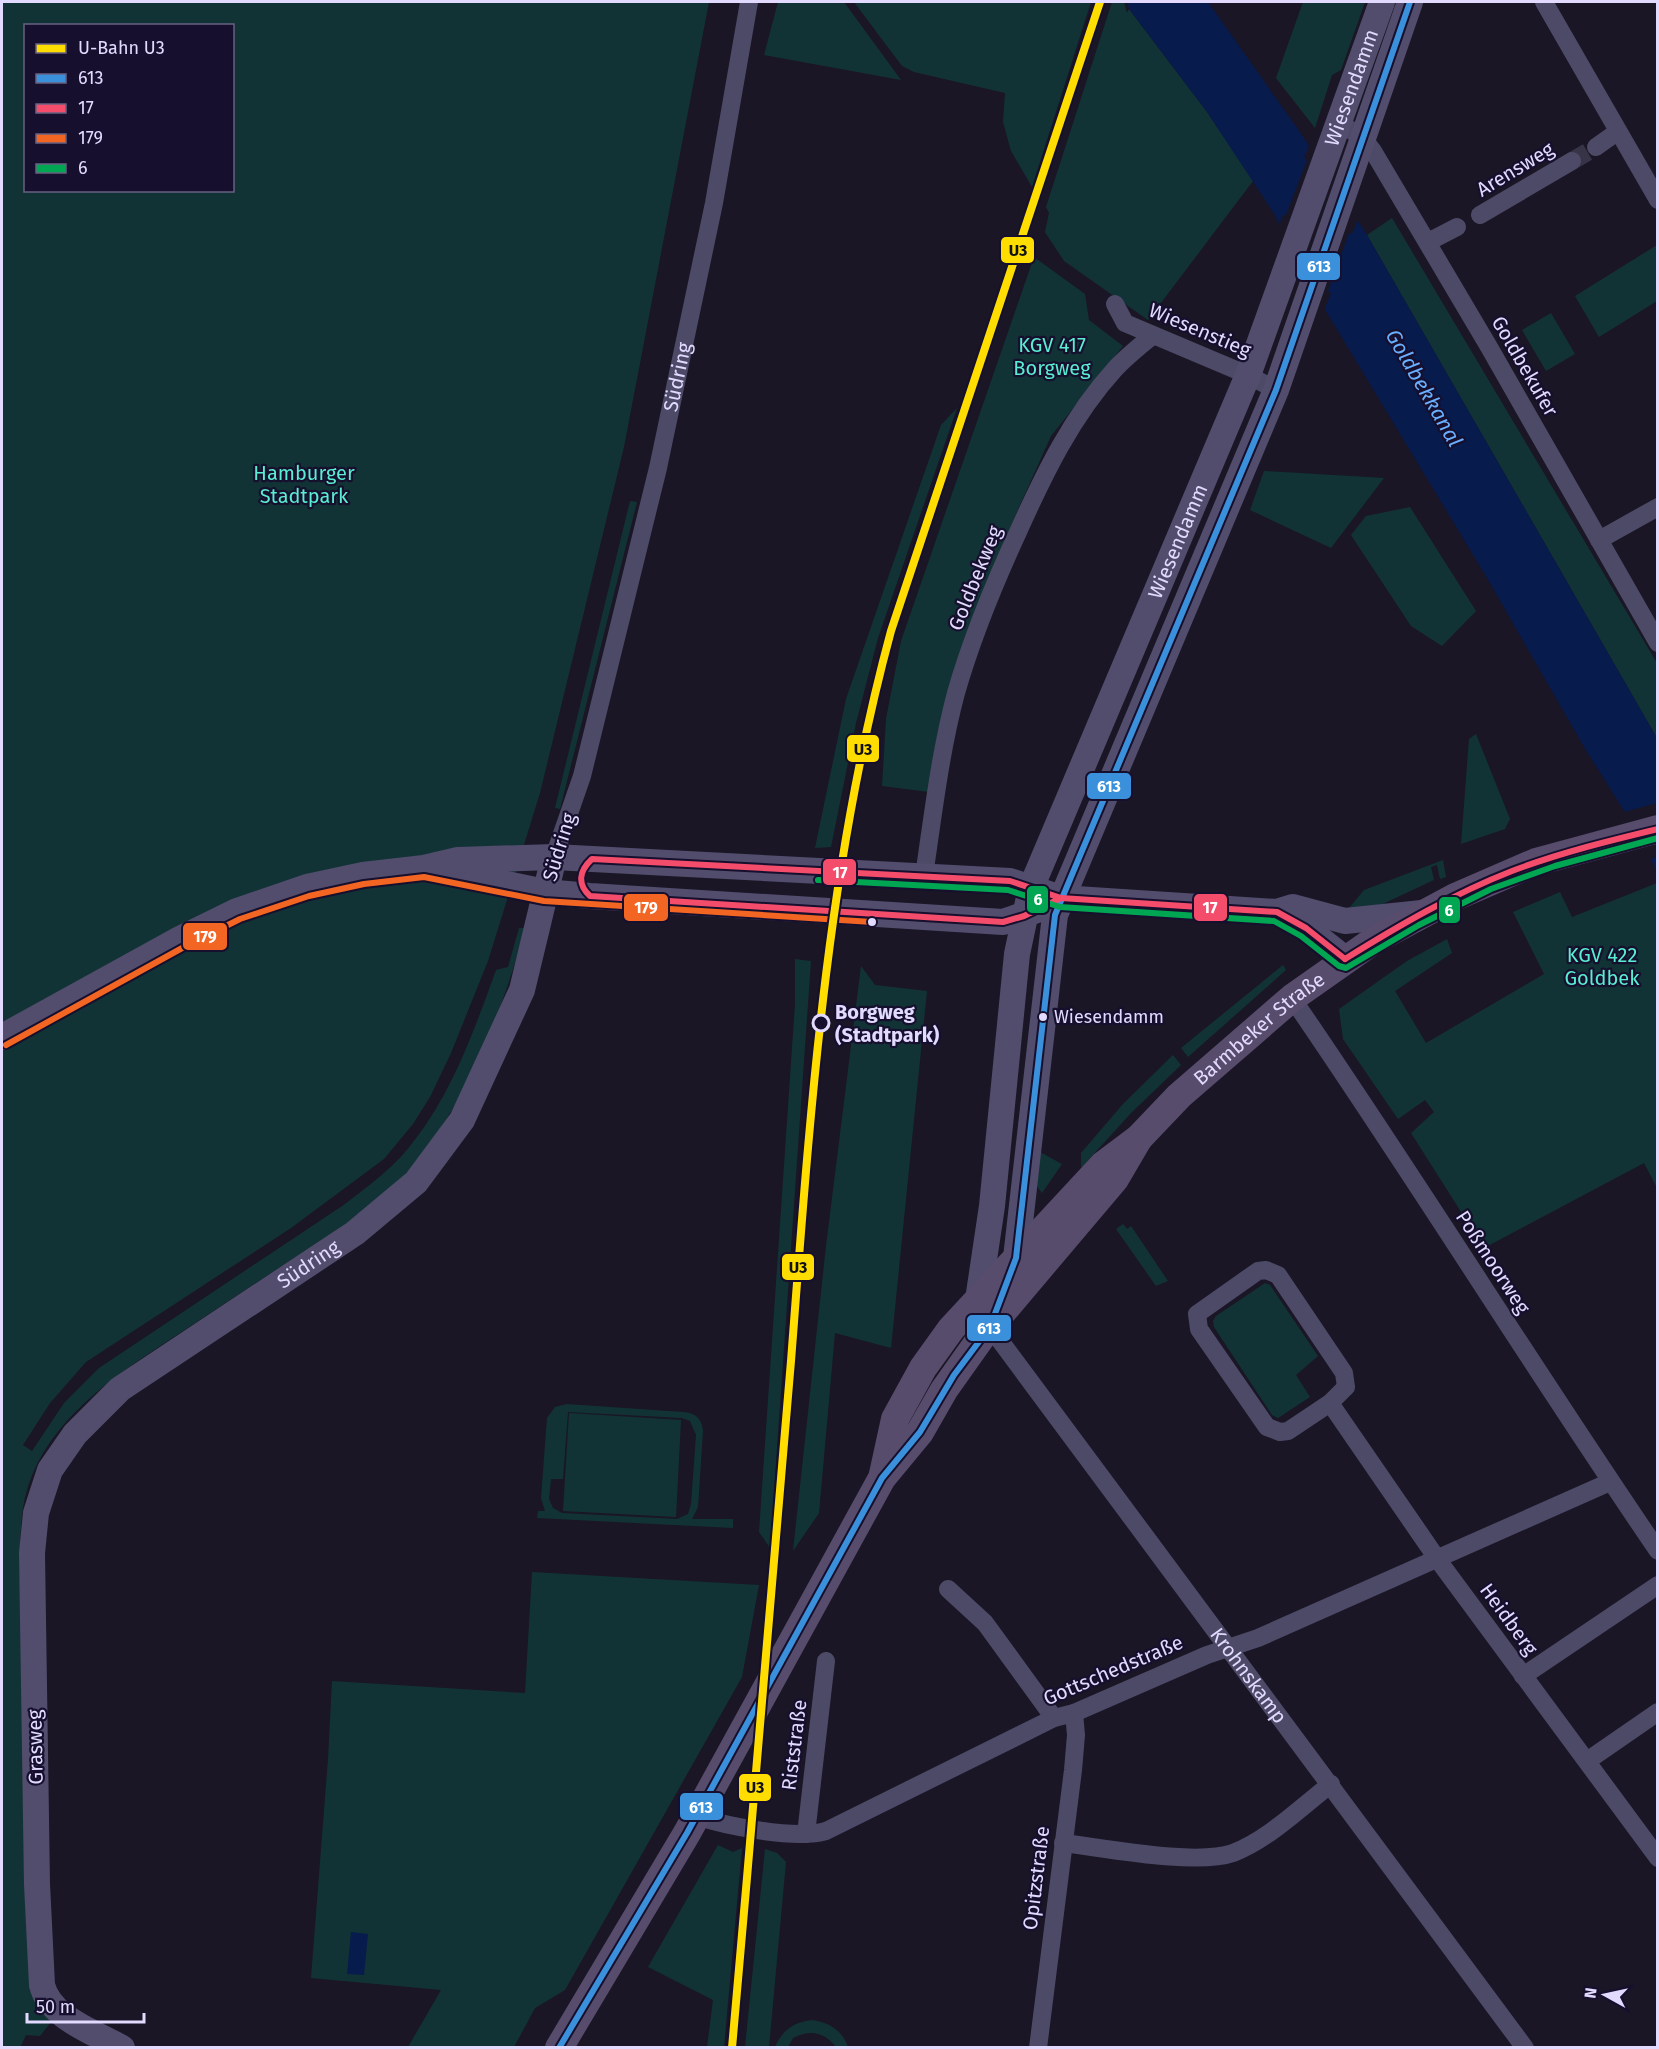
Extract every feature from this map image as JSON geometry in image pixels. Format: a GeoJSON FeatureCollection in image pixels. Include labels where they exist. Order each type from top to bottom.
{"type":"FeatureCollection","features":[{"type":"Feature","properties":{"kind":"main road","name":"Barmbeker Straße"},"geometry":{"type":"LineString","coordinates":[[882,1478],[895,1419],[935,1348],[1103,1165],[1139,1138],[1179,1096],[1292,998],[1345,959],[1422,913],[1536,862],[1658,829]]}},
{"type":"Feature","properties":{"kind":"main road","name":"Barmbeker Straße"},"geometry":{"type":"LineString","coordinates":[[559,2048],[696,1816],[882,1478],[920,1432],[954,1375],[990,1327],[1115,1179],[1139,1138]]}},
{"type":"Feature","properties":{"kind":"street","name":"Südring"},"geometry":{"type":"LineString","coordinates":[[39,1498],[60,1453],[75,1434],[120,1389],[355,1233],[416,1182],[462,1120],[522,990],[554,856],[586,765],[658,468],[714,203],[749,2]]}},
{"type":"Feature","properties":{"kind":"street","name":"Wiesendamm"},"geometry":{"type":"LineString","coordinates":[[978,1300],[992,1206],[1017,954],[1031,888],[1248,375],[1382,2]]}},
{"type":"Feature","properties":{"kind":"street","name":"Wiesendamm"},"geometry":{"type":"LineString","coordinates":[[990,1327],[1016,1258],[1051,934],[1061,898],[1276,390],[1344,187],[1410,2]]}},
{"type":"Feature","properties":{"kind":"street"},"geometry":{"type":"LineString","coordinates":[[1544,2],[1658,200]]}},
{"type":"Feature","properties":{"kind":"street","name":"Goldbekufer"},"geometry":{"type":"LineString","coordinates":[[1339,123],[1362,137],[1373,151],[1428,242],[1658,643]]}},
{"type":"Feature","properties":{"kind":"street"},"geometry":{"type":"LineString","coordinates":[[1596,147],[1617,132]]}},
{"type":"Feature","properties":{"kind":"street","name":"Arensweg"},"geometry":{"type":"LineString","coordinates":[[1480,215],[1572,161]]}},
{"type":"Feature","properties":{"kind":"street"},"geometry":{"type":"LineString","coordinates":[[1428,242],[1457,227]]}},
{"type":"Feature","properties":{"kind":"street","name":"Wiesenstieg"},"geometry":{"type":"LineString","coordinates":[[1115,304],[1125,323],[1248,375],[1276,390]]}},
{"type":"Feature","properties":{"kind":"street","name":"Goldbekweg"},"geometry":{"type":"LineString","coordinates":[[924,876],[943,749],[956,694],[973,638],[1000,571],[1038,486],[1071,426],[1115,368],[1152,336]]}},
{"type":"Feature","properties":{"kind":"street"},"geometry":{"type":"LineString","coordinates":[[1599,540],[1658,507]]}},
{"type":"Feature","properties":{"kind":"street"},"geometry":{"type":"LineString","coordinates":[[2,1037],[180,939],[273,897],[363,874],[424,868],[458,860],[554,856],[1010,881],[1061,898],[1277,912],[1293,908],[1345,921],[1422,913]]}},
{"type":"Feature","properties":{"kind":"street"},"geometry":{"type":"LineString","coordinates":[[590,896],[581,889],[580,875],[592,859]]}},
{"type":"Feature","properties":{"kind":"street"},"geometry":{"type":"LineString","coordinates":[[424,868],[545,892],[975,921],[1003,922],[1024,916],[1061,898]]}},
{"type":"Feature","properties":{"kind":"street"},"geometry":{"type":"LineString","coordinates":[[975,921],[985,911],[988,898],[979,879]]}},
{"type":"Feature","properties":{"kind":"street"},"geometry":{"type":"LineString","coordinates":[[1277,912],[1306,928],[1345,959]]}},
{"type":"Feature","properties":{"kind":"street","name":"Poßmoorweg"},"geometry":{"type":"LineString","coordinates":[[1292,998],[1387,1136],[1460,1254],[1658,1551]]}},
{"type":"Feature","properties":{"kind":"street"},"geometry":{"type":"LineString","coordinates":[[1025,1185],[1037,1203],[1063,1209]]}},
{"type":"Feature","properties":{"kind":"street"},"geometry":{"type":"LineString","coordinates":[[1258,1271],[1273,1271],[1344,1373],[1346,1387],[1330,1403],[1288,1431],[1280,1432],[1267,1427],[1199,1329],[1197,1314],[1258,1271]]}},
{"type":"Feature","properties":{"kind":"street","name":"Krohnskamp"},"geometry":{"type":"LineString","coordinates":[[978,1300],[990,1327],[1525,2048]]}},
{"type":"Feature","properties":{"kind":"street","name":"Heidberg"},"geometry":{"type":"LineString","coordinates":[[1330,1403],[1438,1560],[1658,1857]]}},
{"type":"Feature","properties":{"kind":"street","name":"Gottschedstraße"},"geometry":{"type":"LineString","coordinates":[[696,1816],[725,1826],[806,1834],[826,1831],[1054,1718],[1074,1713],[1228,1648],[1258,1638],[1610,1482]]}},
{"type":"Feature","properties":{"kind":"street","name":"Grasweg"},"geometry":{"type":"LineString","coordinates":[[39,1498],[33,1529],[32,1553],[37,1895],[39,1951],[45,1997],[56,2010],[122,2048]]}},
{"type":"Feature","properties":{"kind":"street"},"geometry":{"type":"LineString","coordinates":[[1523,1676],[1658,1585]]}},
{"type":"Feature","properties":{"kind":"street"},"geometry":{"type":"LineString","coordinates":[[948,1589],[985,1623],[1054,1718]]}},
{"type":"Feature","properties":{"kind":"street","name":"Riststraße"},"geometry":{"type":"LineString","coordinates":[[806,1834],[826,1661]]}},
{"type":"Feature","properties":{"kind":"street"},"geometry":{"type":"LineString","coordinates":[[1587,1761],[1658,1712]]}},
{"type":"Feature","properties":{"kind":"street","name":"Opitzstraße"},"geometry":{"type":"LineString","coordinates":[[1038,2048],[1076,1735],[1074,1713]]}},
{"type":"Feature","properties":{"kind":"street"},"geometry":{"type":"LineString","coordinates":[[1063,1843],[1190,1858],[1218,1857],[1248,1845],[1331,1784]]}},
{"type":"Feature","properties":{"kind":"green space","name":"Hamburger Stadtpark"},"geometry":{"type":"Polygon","coordinates":[[[2,2],[709,2],[624,447],[540,793],[488,961],[451,1053],[430,1097],[413,1124],[384,1159],[291,1228],[86,1362],[50,1403],[23,1445],[32,1451],[64,1403],[99,1368],[345,1204],[395,1162],[425,1127],[438,1106],[470,1039],[496,970],[508,967],[519,928],[525,928],[504,996],[475,1067],[437,1134],[415,1163],[392,1188],[352,1220],[113,1379],[70,1418],[52,1440],[38,1464],[25,1499],[19,1562],[39,2007],[51,2022],[40,2036],[26,2035],[20,2048],[2,2047],[2,2]]]}},
{"type":"Feature","properties":{"kind":"green space"},"geometry":{"type":"Polygon","coordinates":[[[778,2],[844,2],[901,80],[764,55],[778,2]]]}},
{"type":"Feature","properties":{"kind":"green space"},"geometry":{"type":"Polygon","coordinates":[[[854,2],[1091,2],[1032,187],[1011,151],[1003,122],[1005,93],[914,72],[902,66],[854,2]]]}},
{"type":"Feature","properties":{"kind":"green space","name":"KGV 417 Borgweg"},"geometry":{"type":"Polygon","coordinates":[[[1112,2],[1124,2],[1127,13],[1129,9],[1207,112],[1253,181],[1148,320],[1064,261],[1045,232],[1049,213],[1046,207],[1112,2]]]}},
{"type":"Feature","properties":{"kind":"green space"},"geometry":{"type":"Polygon","coordinates":[[[1303,2],[1365,2],[1341,70],[1332,75],[1315,128],[1276,78],[1303,2]]]}},
{"type":"Feature","properties":{"kind":"green space"},"geometry":{"type":"Polygon","coordinates":[[[1392,218],[1657,663],[1657,738],[1367,235],[1392,218]]]}},
{"type":"Feature","properties":{"kind":"green space"},"geometry":{"type":"Polygon","coordinates":[[[1657,245],[1657,301],[1599,337],[1575,296],[1657,245]]]}},
{"type":"Feature","properties":{"kind":"green space","name":"KGV 417 Borgweg"},"geometry":{"type":"Polygon","coordinates":[[[1034,257],[1085,294],[1089,320],[1123,346],[1051,436],[1016,514],[965,636],[936,751],[929,792],[882,786],[886,719],[901,641],[1034,257]]]}},
{"type":"Feature","properties":{"kind":"green space"},"geometry":{"type":"Polygon","coordinates":[[[1551,313],[1575,354],[1546,371],[1522,330],[1551,313]]]}},
{"type":"Feature","properties":{"kind":"green space"},"geometry":{"type":"Polygon","coordinates":[[[957,408],[878,638],[856,723],[831,847],[815,848],[846,699],[941,425],[957,408]]]}},
{"type":"Feature","properties":{"kind":"green space"},"geometry":{"type":"Polygon","coordinates":[[[1264,471],[1384,478],[1331,548],[1250,510],[1264,471]]]}},
{"type":"Feature","properties":{"kind":"green space"},"geometry":{"type":"Polygon","coordinates":[[[630,501],[637,502],[560,809],[555,808],[630,501]]]}},
{"type":"Feature","properties":{"kind":"green space"},"geometry":{"type":"Polygon","coordinates":[[[1410,507],[1476,611],[1442,646],[1411,626],[1351,535],[1366,516],[1410,507]]]}},
{"type":"Feature","properties":{"kind":"green space"},"geometry":{"type":"Polygon","coordinates":[[[1476,734],[1510,819],[1505,829],[1461,844],[1469,739],[1476,734]]]}},
{"type":"Feature","properties":{"kind":"green space"},"geometry":{"type":"Polygon","coordinates":[[[1443,860],[1446,877],[1440,879],[1437,865],[1431,867],[1434,880],[1374,908],[1345,913],[1364,890],[1443,860]]]}},
{"type":"Feature","properties":{"kind":"green space","name":"KGV 422 Goldbek"},"geometry":{"type":"Polygon","coordinates":[[[1657,883],[1657,1188],[1644,1163],[1484,1248],[1411,1133],[1434,1112],[1425,1100],[1398,1119],[1343,1039],[1339,1009],[1407,961],[1447,939],[1452,953],[1395,991],[1426,1043],[1544,974],[1513,912],[1560,892],[1572,917],[1657,883]]]}},
{"type":"Feature","properties":{"kind":"green space"},"geometry":{"type":"Polygon","coordinates":[[[795,959],[811,961],[770,1548],[759,1532],[795,1004],[795,959]]]}},
{"type":"Feature","properties":{"kind":"green space"},"geometry":{"type":"Polygon","coordinates":[[[1283,965],[1286,970],[1188,1057],[1181,1048],[1283,965]]]}},
{"type":"Feature","properties":{"kind":"green space"},"geometry":{"type":"Polygon","coordinates":[[[861,966],[875,985],[927,991],[891,1348],[835,1333],[819,1513],[793,1551],[826,1246],[861,966]]]}},
{"type":"Feature","properties":{"kind":"green space"},"geometry":{"type":"Polygon","coordinates":[[[1173,1055],[1181,1065],[1131,1113],[1081,1168],[1081,1153],[1123,1104],[1173,1055]]]}},
{"type":"Feature","properties":{"kind":"green space"},"geometry":{"type":"Polygon","coordinates":[[[1038,1151],[1062,1164],[1042,1193],[1036,1185],[1038,1151]]]}},
{"type":"Feature","properties":{"kind":"green space"},"geometry":{"type":"Polygon","coordinates":[[[1123,1224],[1127,1229],[1131,1226],[1168,1281],[1156,1286],[1116,1229],[1123,1224]]]}},
{"type":"Feature","properties":{"kind":"green space"},"geometry":{"type":"Polygon","coordinates":[[[1265,1283],[1270,1285],[1318,1356],[1296,1375],[1310,1397],[1278,1418],[1272,1415],[1214,1327],[1213,1321],[1216,1316],[1265,1283]]]}},
{"type":"Feature","properties":{"kind":"green space"},"geometry":{"type":"Polygon","coordinates":[[[567,1404],[683,1412],[694,1415],[701,1423],[703,1431],[698,1507],[692,1519],[733,1519],[733,1528],[537,1518],[538,1511],[545,1511],[541,1498],[547,1418],[555,1407],[567,1404]],[[568,1412],[563,1479],[551,1479],[549,1499],[553,1508],[562,1513],[677,1519],[688,1514],[691,1504],[696,1435],[690,1421],[682,1418],[568,1412]]]}},
{"type":"Feature","properties":{"kind":"green space"},"geometry":{"type":"Polygon","coordinates":[[[569,1413],[681,1420],[676,1517],[563,1511],[569,1413]]]}},
{"type":"Feature","properties":{"kind":"green space"},"geometry":{"type":"Polygon","coordinates":[[[532,1572],[759,1585],[742,1677],[565,1990],[535,2008],[514,2047],[408,2047],[441,1990],[311,1978],[332,1681],[525,1693],[532,1572]]]}},
{"type":"Feature","properties":{"kind":"green space"},"geometry":{"type":"Polygon","coordinates":[[[718,1845],[733,1852],[742,1848],[724,2047],[707,2047],[713,2000],[648,1967],[718,1845]]]}},
{"type":"Feature","properties":{"kind":"green space"},"geometry":{"type":"Polygon","coordinates":[[[765,1849],[777,1853],[786,1862],[769,2047],[745,2047],[765,1849]]]}},
{"type":"Feature","properties":{"kind":"green space"},"geometry":{"type":"Polygon","coordinates":[[[812,2020],[834,2028],[843,2036],[848,2047],[836,2047],[822,2035],[805,2033],[793,2038],[788,2047],[775,2047],[789,2028],[812,2020]]]}},
{"type":"Feature","properties":{"kind":"water","name":"Goldbekkanal"},"geometry":{"type":"Polygon","coordinates":[[[1127,2],[1208,2],[1302,135],[1367,235],[1657,738],[1657,873],[1643,841],[1584,747],[1487,578],[1324,308],[1273,212],[1207,112],[1129,9],[1127,2]]]}},
{"type":"Feature","properties":{"kind":"water"},"geometry":{"type":"Polygon","coordinates":[[[351,1932],[368,1934],[364,1975],[347,1974],[351,1932]]]}},
{"type":"Feature","properties":{"kind":"pier"},"geometry":{"type":"Polygon","coordinates":[[[1310,143],[1359,217],[1352,234],[1349,233],[1328,291],[1331,293],[1323,313],[1278,228],[1283,215],[1286,215],[1307,160],[1304,158],[1310,143]]]}},
{"type":"Feature","properties":{"kind":"pier"},"geometry":{"type":"Polygon","coordinates":[[[1657,803],[1657,857],[1648,859],[1621,813],[1657,803]]]}},
{"type":"Feature","properties":{"kind":"tunnel"},"geometry":{"type":"LineString","coordinates":[[1572,161],[1596,147]]}},
{"type":"Feature","properties":{"kind":"metro line","name":"U3"},"geometry":{"type":"LineString","coordinates":[[732,2048],[814,1085],[836,902],[851,811],[869,721],[891,631],[1100,2]]}},
{"type":"Feature","properties":{"kind":"transit line","name":"613"},"geometry":{"type":"LineString","coordinates":[[559,2048],[687,1833],[882,1478],[920,1432],[954,1375],[990,1327],[1016,1258],[1055,915],[1276,390],[1410,2]]}},
{"type":"Feature","properties":{"kind":"transit line","name":"17"},"geometry":{"type":"LineString","coordinates":[[1345,959],[1426,911],[1490,880],[1566,853],[1658,829]]}},
{"type":"Feature","properties":{"kind":"transit line","name":"6"},"geometry":{"type":"LineString","coordinates":[[818,880],[1008,890],[1060,907],[1274,921],[1301,936],[1339,966],[1346,968],[1419,925],[1491,889],[1555,866],[1658,838]]}},
{"type":"Feature","properties":{"kind":"transit line","name":"17"},"geometry":{"type":"LineString","coordinates":[[592,859],[1010,881],[1061,898],[1024,916],[1003,922],[590,896],[583,887],[581,878],[584,868],[592,859]]}},
{"type":"Feature","properties":{"kind":"transit line","name":"179"},"geometry":{"type":"LineString","coordinates":[[6,1045],[184,947],[240,919],[309,896],[364,884],[424,877],[544,901],[872,922]]}},
{"type":"Feature","properties":{"kind":"transit line","name":"17"},"geometry":{"type":"LineString","coordinates":[[1061,898],[1277,912],[1306,928],[1345,959]]}},
{"type":"Feature","properties":{"kind":"place","name":"Wiesendamm"},"geometry":{"type":"Point","coordinates":[1043,1017]}},
{"type":"Feature","properties":{"kind":"place","name":"Borgweg (Stadtpark)"},"geometry":{"type":"Point","coordinates":[821,1023]}}]}
